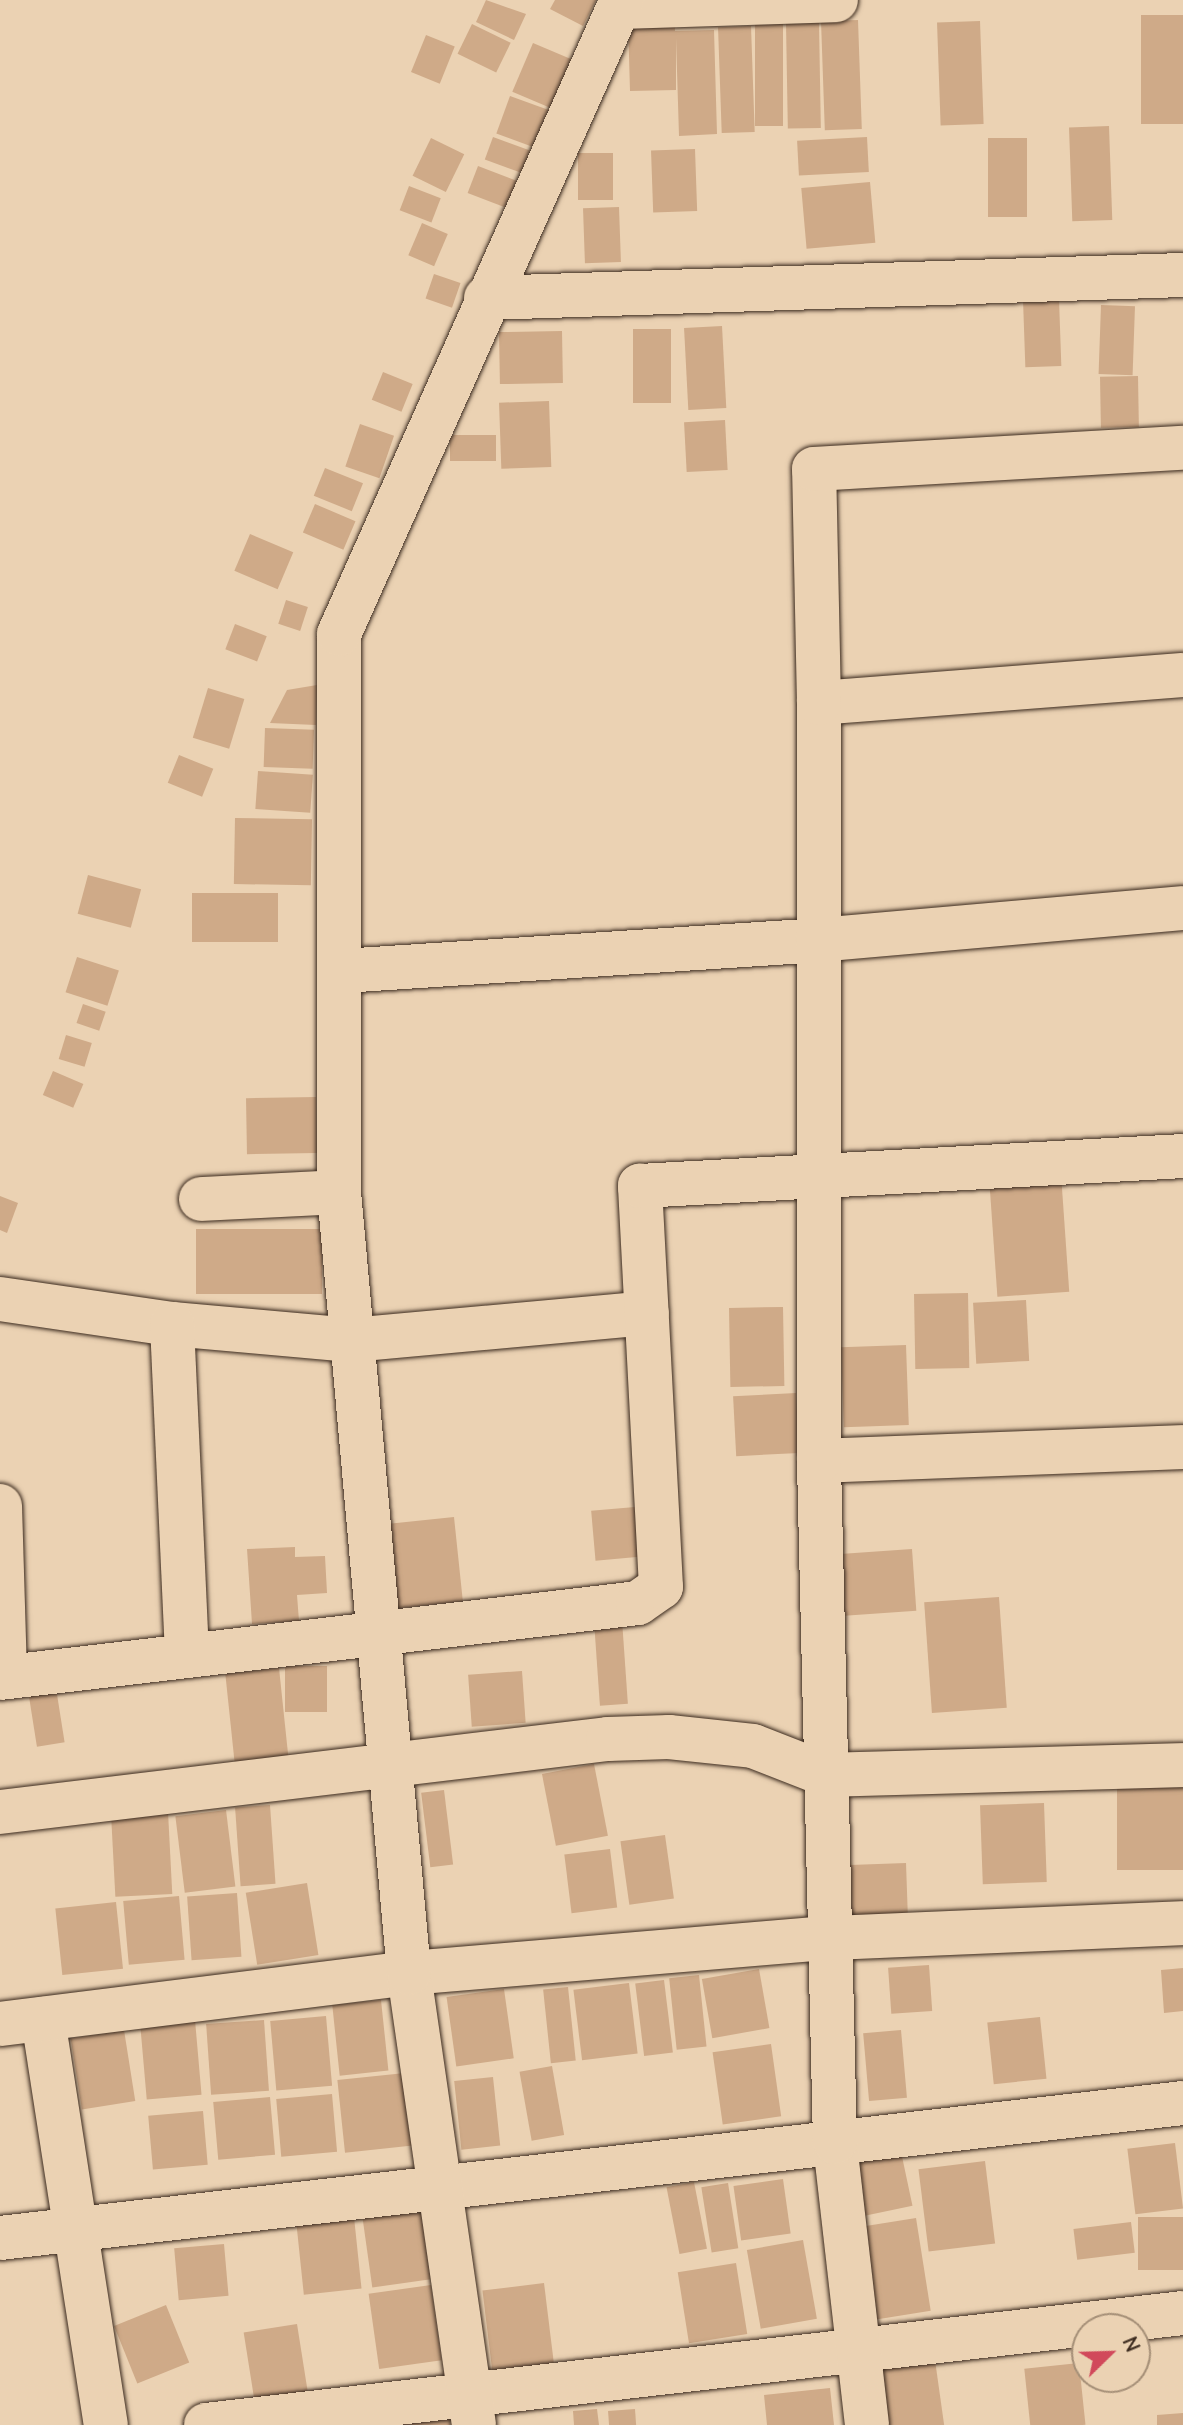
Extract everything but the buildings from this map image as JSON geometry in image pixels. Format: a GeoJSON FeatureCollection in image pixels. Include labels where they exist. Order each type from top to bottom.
{"type":"FeatureCollection","features":[{"type":"Feature","properties":{"kind":"street"},"geometry":{"type":"LineString","coordinates":[[472,2410],[409,1973],[376,1633],[339,1192],[342,971],[339,634],[486,298],[620,3],[836,0]]}},
{"type":"Feature","properties":{"kind":"street"},"geometry":{"type":"LineString","coordinates":[[486,298],[1183,275]]}},
{"type":"Feature","properties":{"kind":"street"},"geometry":{"type":"LineString","coordinates":[[867,2425],[835,2142],[819,1461],[819,703],[814,469],[1183,448]]}},
{"type":"Feature","properties":{"kind":"street"},"geometry":{"type":"LineString","coordinates":[[819,703],[1183,675]]}},
{"type":"Feature","properties":{"kind":"street"},"geometry":{"type":"LineString","coordinates":[[342,971],[818,940],[1183,908]]}},
{"type":"Feature","properties":{"kind":"street"},"geometry":{"type":"LineString","coordinates":[[0,1506],[2,1678],[638,1603],[661,1587],[640,1186],[1183,1156]]}},
{"type":"Feature","properties":{"kind":"street"},"geometry":{"type":"LineString","coordinates":[[201,1199],[339,1192]]}},
{"type":"Feature","properties":{"kind":"street"},"geometry":{"type":"LineString","coordinates":[[0,1299],[172,1324],[351,1340],[647,1313]]}},
{"type":"Feature","properties":{"kind":"street"},"geometry":{"type":"LineString","coordinates":[[172,1324],[187,1656]]}},
{"type":"Feature","properties":{"kind":"street"},"geometry":{"type":"LineString","coordinates":[[819,1461],[1183,1447]]}},
{"type":"Feature","properties":{"kind":"street"},"geometry":{"type":"LineString","coordinates":[[0,1812],[608,1739],[669,1737],[753,1746],[827,1775],[1183,1765]]}},
{"type":"Feature","properties":{"kind":"street"},"geometry":{"type":"LineString","coordinates":[[0,2024],[409,1973],[830,1938],[1183,1923]]}},
{"type":"Feature","properties":{"kind":"street"},"geometry":{"type":"LineString","coordinates":[[43,2019],[106,2425]]}},
{"type":"Feature","properties":{"kind":"street"},"geometry":{"type":"LineString","coordinates":[[0,2238],[442,2191],[1183,2103]]}},
{"type":"Feature","properties":{"kind":"street"},"geometry":{"type":"LineString","coordinates":[[206,2425],[472,2410],[858,2350],[1183,2313]]}}]}
